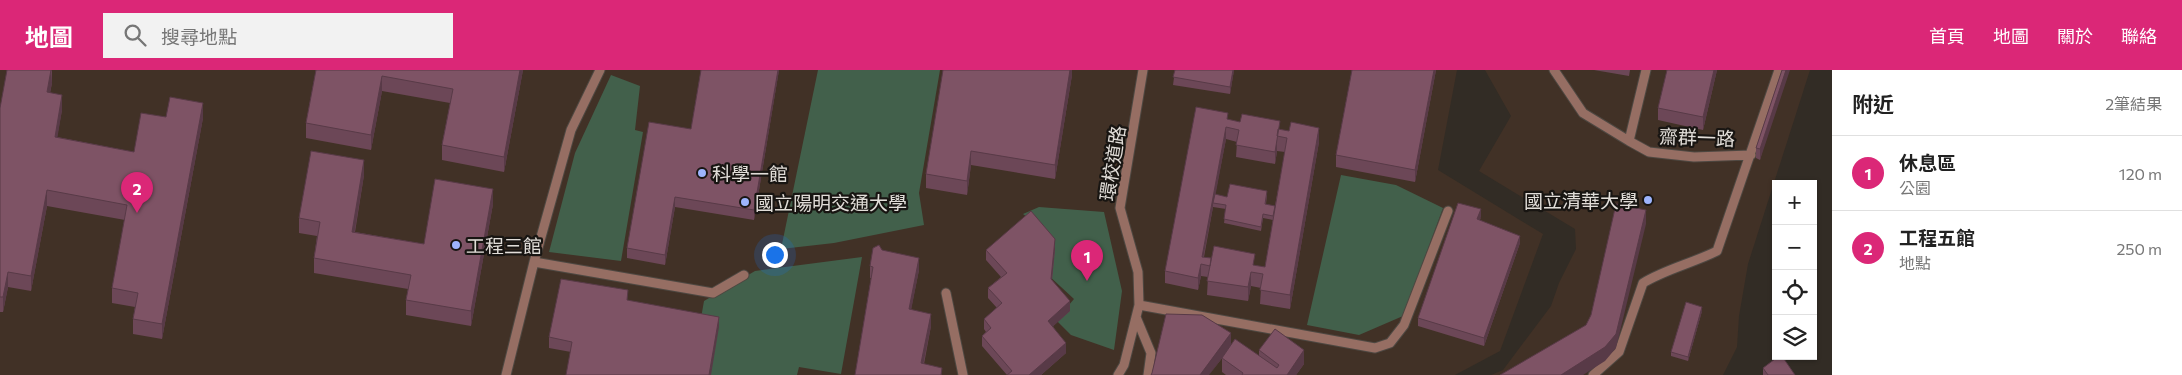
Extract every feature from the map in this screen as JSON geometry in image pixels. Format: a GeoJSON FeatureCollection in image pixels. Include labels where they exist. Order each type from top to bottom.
{"type":"FeatureCollection","features":[{"type":"Feature","properties":{"kind":"lane"},"geometry":{"type":"LineString","coordinates":[[506,375],[534,262],[571,130],[600,70]]}},
{"type":"Feature","properties":{"kind":"lane","name":"環校道路"},"geometry":{"type":"LineString","coordinates":[[1118,375],[1124,365],[1139,305],[1138,272],[1120,208],[1143,70]]}},
{"type":"Feature","properties":{"kind":"lane"},"geometry":{"type":"LineString","coordinates":[[1554,70],[1583,113],[1629,141]]}},
{"type":"Feature","properties":{"kind":"lane","name":"齋群一路"},"geometry":{"type":"LineString","coordinates":[[1646,70],[1629,141],[1649,152],[1694,157],[1751,155],[1779,70]]}},
{"type":"Feature","properties":{"kind":"lane"},"geometry":{"type":"LineString","coordinates":[[1593,375],[1619,352],[1643,283],[1659,274],[1687,266],[1717,251],[1751,155]]}},
{"type":"Feature","properties":{"kind":"lane"},"geometry":{"type":"LineString","coordinates":[[1139,305],[1375,348],[1390,343],[1404,325],[1448,211]]}},
{"type":"Feature","properties":{"kind":"lane"},"geometry":{"type":"LineString","coordinates":[[534,262],[713,293],[744,274]]}},
{"type":"Feature","properties":{"kind":"lane"},"geometry":{"type":"LineString","coordinates":[[946,293],[963,375]]}},
{"type":"Feature","properties":{"kind":"lane"},"geometry":{"type":"LineString","coordinates":[[1136,316],[1150,352],[1148,375]]}},
{"type":"Feature","properties":{"kind":"shaded area","name":"國立陽明交通大學"},"geometry":{"type":"Polygon","coordinates":[[[0,70],[1457,70],[1438,170],[1543,234],[1500,351],[1455,375],[0,375],[0,70]]]}},
{"type":"Feature","properties":{"kind":"shaded area","name":"國立清華大學"},"geometry":{"type":"Polygon","coordinates":[[[1485,70],[1810,70],[1775,180],[1772,180],[1772,189],[1748,264],[1739,316],[1737,347],[1723,375],[1491,375],[1503,370],[1551,306],[1559,283],[1576,249],[1575,229],[1479,171],[1511,116],[1485,70]]]}},
{"type":"Feature","properties":{"kind":"green space"},"geometry":{"type":"Polygon","coordinates":[[[818,70],[940,70],[919,193],[924,225],[834,243],[781,249],[818,70]]]}},
{"type":"Feature","properties":{"kind":"green space"},"geometry":{"type":"Polygon","coordinates":[[[611,75],[640,86],[635,130],[643,132],[621,261],[549,252],[575,153],[611,75]]]}},
{"type":"Feature","properties":{"kind":"green space"},"geometry":{"type":"Polygon","coordinates":[[[1341,175],[1396,185],[1443,208],[1403,316],[1359,335],[1307,325],[1341,175]]]}},
{"type":"Feature","properties":{"kind":"green space"},"geometry":{"type":"Polygon","coordinates":[[[1039,207],[1104,212],[1122,291],[1114,350],[1071,335],[1056,320],[1074,299],[1047,274],[1045,231],[1023,214],[1039,207]]]}},
{"type":"Feature","properties":{"kind":"green space"},"geometry":{"type":"Polygon","coordinates":[[[862,257],[841,374],[799,367],[797,375],[691,375],[704,301],[755,271],[862,257]]]}},
{"type":"Feature","properties":{"kind":"building"},"geometry":{"type":"Polygon","coordinates":[[[7,70],[51,70],[47,92],[62,95],[55,137],[134,152],[141,113],[166,117],[170,97],[203,103],[162,324],[133,319],[138,293],[112,288],[127,205],[47,190],[31,276],[8,272],[3,297],[0,297],[0,108],[7,70]]]}},
{"type":"Feature","properties":{"kind":"building"},"geometry":{"type":"Polygon","coordinates":[[[316,70],[520,70],[504,157],[442,145],[453,89],[382,76],[371,135],[306,123],[316,70]]]}},
{"type":"Feature","properties":{"kind":"building","name":"科學一館"},"geometry":{"type":"Polygon","coordinates":[[[701,70],[778,70],[754,210],[675,197],[665,255],[627,248],[649,122],[691,129],[701,70]]]}},
{"type":"Feature","properties":{"kind":"building"},"geometry":{"type":"Polygon","coordinates":[[[943,70],[1070,70],[1055,165],[971,151],[967,181],[926,174],[943,70]]]}},
{"type":"Feature","properties":{"kind":"building"},"geometry":{"type":"Polygon","coordinates":[[[1175,70],[1233,70],[1230,87],[1173,77],[1175,70]]]}},
{"type":"Feature","properties":{"kind":"building"},"geometry":{"type":"Polygon","coordinates":[[[1352,70],[1434,70],[1415,170],[1336,155],[1352,70]]]}},
{"type":"Feature","properties":{"kind":"building"},"geometry":{"type":"Polygon","coordinates":[[[1667,70],[1714,70],[1703,117],[1658,108],[1667,70]]]}},
{"type":"Feature","properties":{"kind":"building"},"geometry":{"type":"Polygon","coordinates":[[[1782,70],[1786,70],[1760,149],[1756,148],[1782,70]]]}},
{"type":"Feature","properties":{"kind":"building"},"geometry":{"type":"Polygon","coordinates":[[[1196,107],[1228,113],[1227,119],[1240,122],[1242,114],[1280,121],[1275,152],[1236,145],[1239,130],[1226,127],[1202,257],[1211,258],[1210,266],[1201,264],[1198,278],[1165,271],[1196,107]]]}},
{"type":"Feature","properties":{"kind":"building"},"geometry":{"type":"Polygon","coordinates":[[[1291,122],[1319,128],[1290,295],[1260,290],[1263,274],[1251,272],[1248,287],[1207,281],[1214,246],[1255,254],[1253,265],[1265,267],[1287,138],[1277,136],[1278,129],[1289,131],[1291,122]]]}},
{"type":"Feature","properties":{"kind":"building","name":"工程三館"},"geometry":{"type":"Polygon","coordinates":[[[311,151],[364,160],[352,232],[424,244],[435,179],[493,189],[471,311],[406,300],[411,275],[314,258],[320,222],[299,218],[311,151]]]}},
{"type":"Feature","properties":{"kind":"building"},"geometry":{"type":"Polygon","coordinates":[[[1230,184],[1267,191],[1265,204],[1275,206],[1273,216],[1263,214],[1261,227],[1224,219],[1226,205],[1213,203],[1215,194],[1227,197],[1230,184]]]}},
{"type":"Feature","properties":{"kind":"building"},"geometry":{"type":"Polygon","coordinates":[[[1458,203],[1481,209],[1477,219],[1520,236],[1484,338],[1418,318],[1458,203]]]}},
{"type":"Feature","properties":{"kind":"building"},"geometry":{"type":"Polygon","coordinates":[[[1616,204],[1646,210],[1616,334],[1605,347],[1561,375],[1500,375],[1586,325],[1591,315],[1616,204]]]}},
{"type":"Feature","properties":{"kind":"building"},"geometry":{"type":"Polygon","coordinates":[[[1031,211],[1055,239],[1051,279],[1070,301],[1048,321],[1066,343],[1029,375],[1007,375],[1012,371],[982,336],[991,328],[984,319],[1002,303],[988,288],[1007,273],[986,250],[1031,211]]]}},
{"type":"Feature","properties":{"kind":"building"},"geometry":{"type":"Polygon","coordinates":[[[879,245],[882,250],[919,258],[909,309],[931,314],[921,363],[942,368],[941,375],[855,375],[873,267],[870,266],[873,248],[879,245]]]}},
{"type":"Feature","properties":{"kind":"building"},"geometry":{"type":"Polygon","coordinates":[[[561,279],[628,290],[627,300],[719,317],[709,375],[566,375],[572,342],[549,337],[561,279]]]}},
{"type":"Feature","properties":{"kind":"building"},"geometry":{"type":"Polygon","coordinates":[[[1686,302],[1702,307],[1688,357],[1671,352],[1686,302]]]}},
{"type":"Feature","properties":{"kind":"building"},"geometry":{"type":"Polygon","coordinates":[[[1166,314],[1202,315],[1231,333],[1200,375],[1151,375],[1166,314]]]}},
{"type":"Feature","properties":{"kind":"building"},"geometry":{"type":"Polygon","coordinates":[[[1275,329],[1304,350],[1287,375],[1242,375],[1243,373],[1222,358],[1235,339],[1277,368],[1279,365],[1259,350],[1275,329]]]}},
{"type":"Feature","properties":{"kind":"building"},"geometry":{"type":"Polygon","coordinates":[[[1774,360],[1785,360],[1795,375],[1768,375],[1763,368],[1774,360]]]}},
{"type":"Feature","properties":{"kind":"place","name":"科學一館"},"geometry":{"type":"Point","coordinates":[702,173]}},
{"type":"Feature","properties":{"kind":"place","name":"國立清華大學"},"geometry":{"type":"Point","coordinates":[1648,200]}},
{"type":"Feature","properties":{"kind":"place","name":"國立陽明交通大學"},"geometry":{"type":"Point","coordinates":[745,202]}},
{"type":"Feature","properties":{"kind":"place","name":"工程五館"},"geometry":{"type":"Point","coordinates":[137,213]}},
{"type":"Feature","properties":{"kind":"place","name":"工程三館"},"geometry":{"type":"Point","coordinates":[456,245]}},
{"type":"Feature","properties":{"kind":"place","name":"休息區"},"geometry":{"type":"Point","coordinates":[1087,281]}}]}
